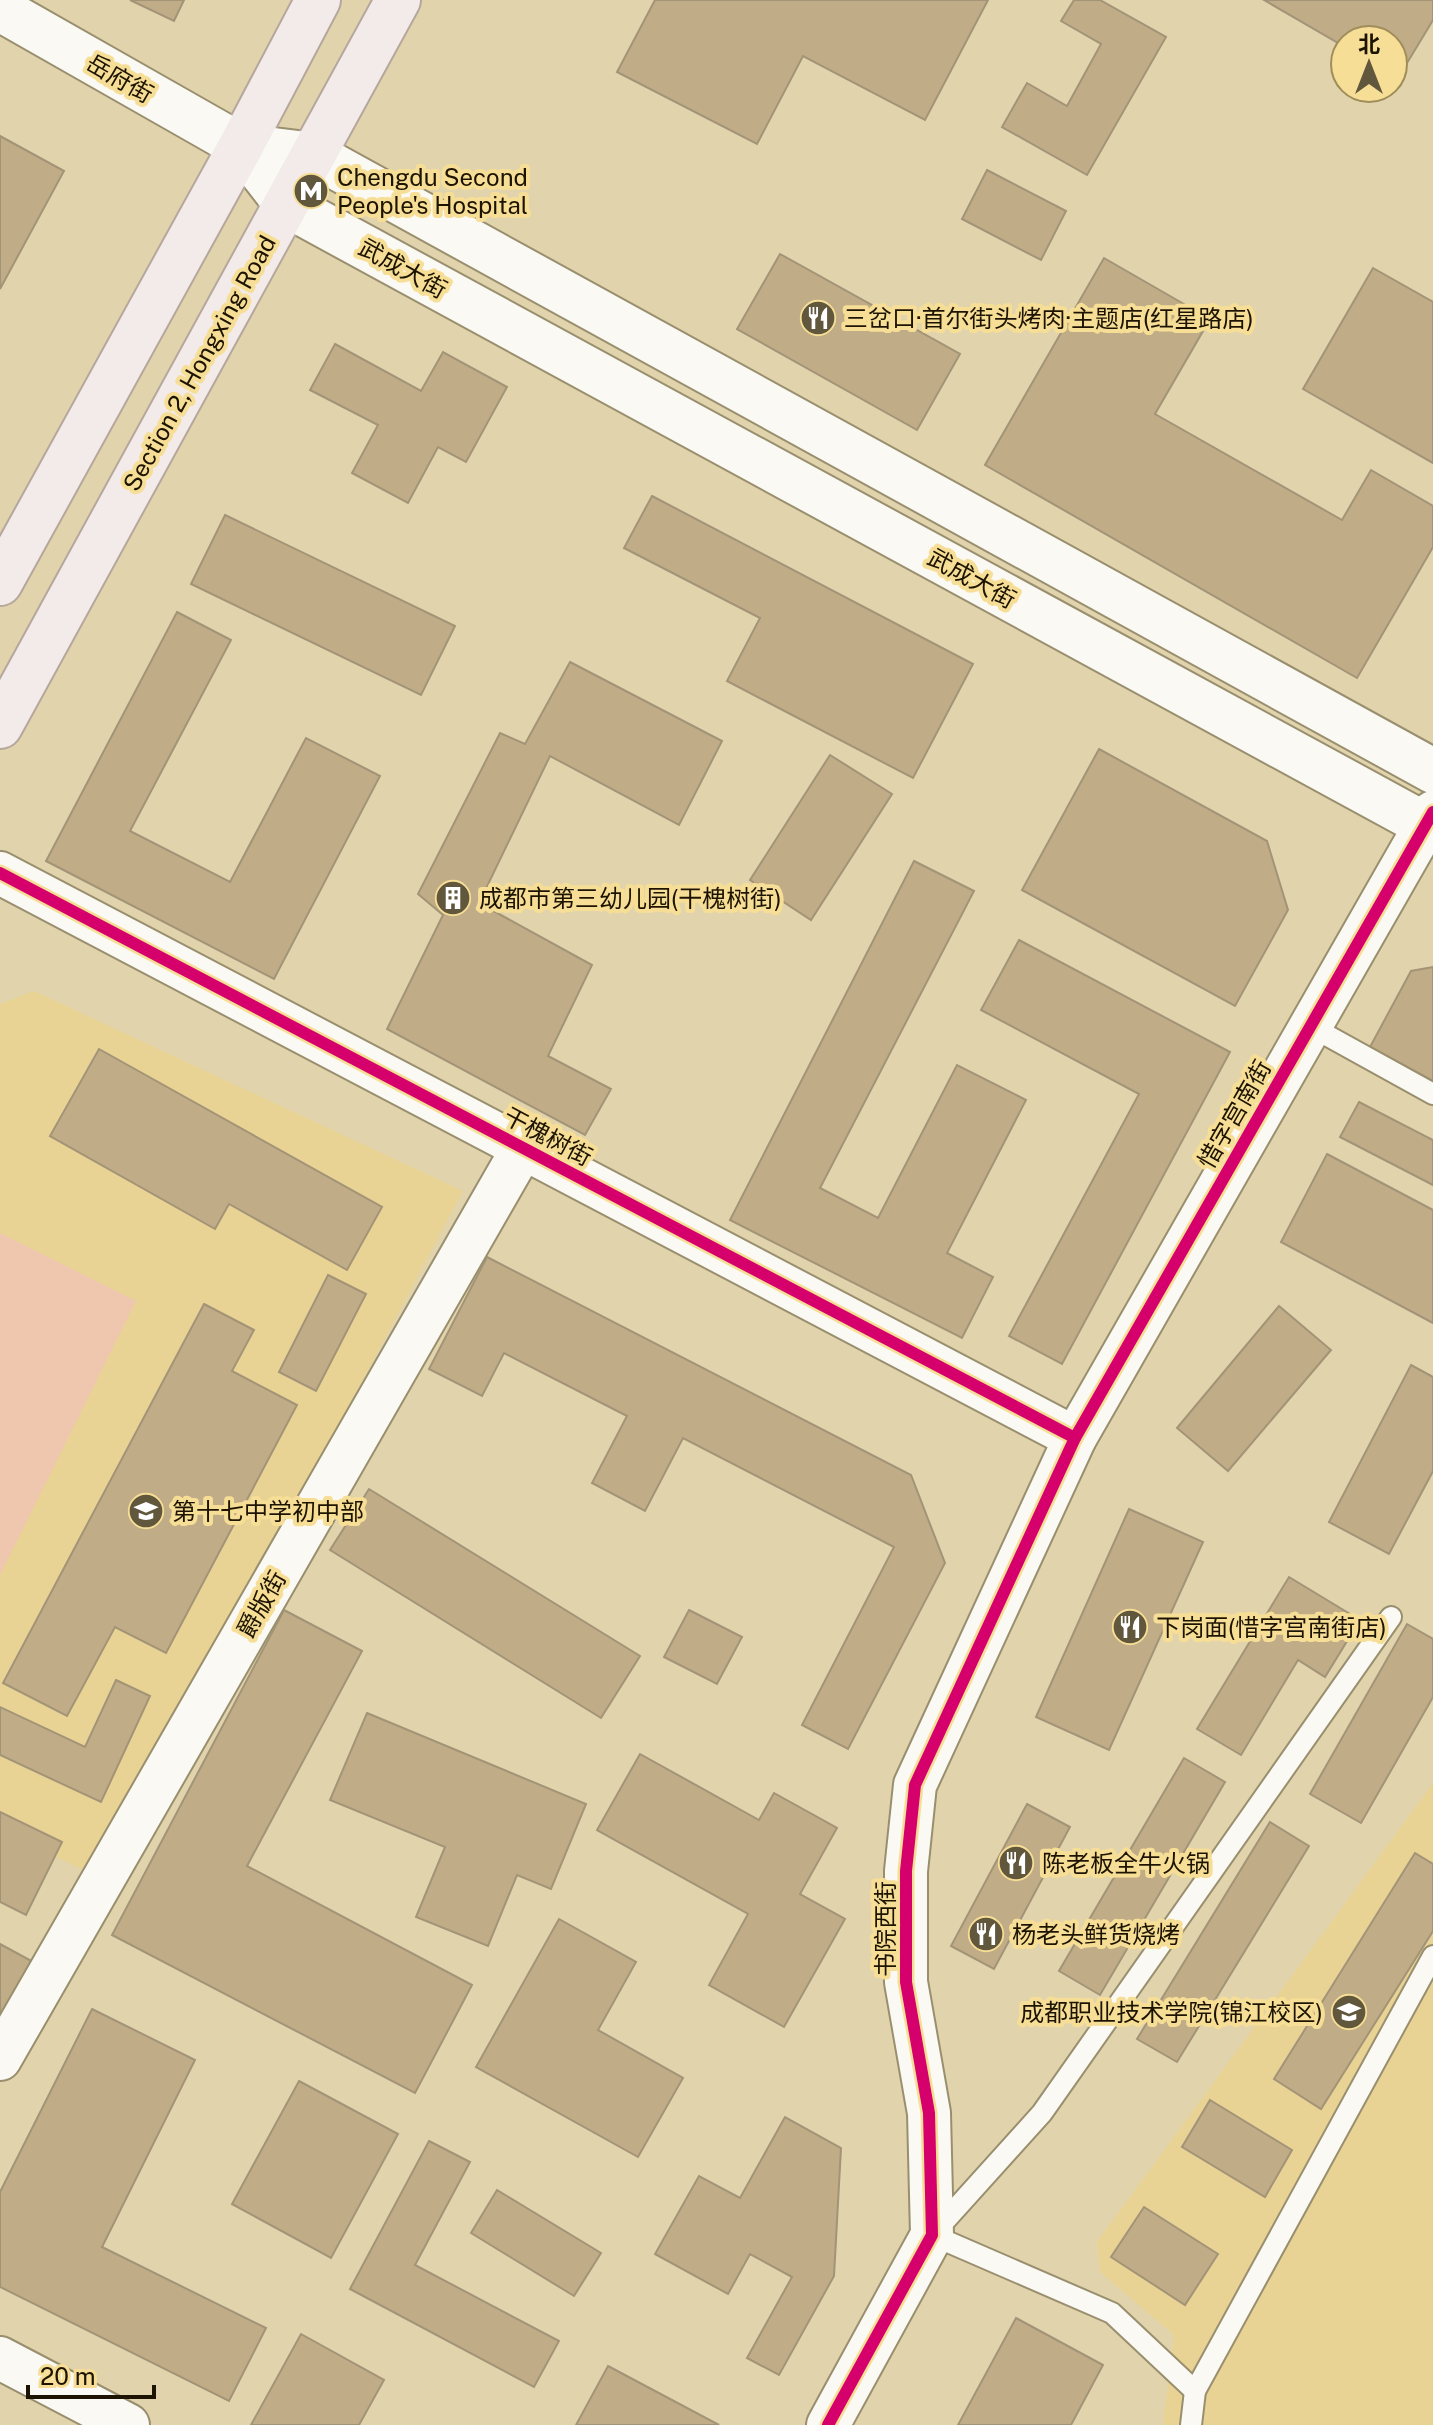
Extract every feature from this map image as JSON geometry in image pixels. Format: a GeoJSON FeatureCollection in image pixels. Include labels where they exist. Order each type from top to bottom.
{"type":"FeatureCollection","features":[{"type":"Feature","properties":{"kind":"main road"},"geometry":{"type":"LineString","coordinates":[[0,583],[318,0]]}},
{"type":"Feature","properties":{"kind":"main road","name":"Section 2, Hongxing Road"},"geometry":{"type":"LineString","coordinates":[[0,726],[398,0]]}},
{"type":"Feature","properties":{"kind":"main road","name":"岳府街"},"geometry":{"type":"LineString","coordinates":[[0,9],[241,146]]}},
{"type":"Feature","properties":{"kind":"main road"},"geometry":{"type":"LineString","coordinates":[[241,146],[314,155],[1433,771]]}},
{"type":"Feature","properties":{"kind":"main road","name":"武成大街"},"geometry":{"type":"LineString","coordinates":[[241,146],[287,205],[1431,822]]}},
{"type":"Feature","properties":{"kind":"street","name":"惜字宫南街"},"geometry":{"type":"LineString","coordinates":[[1075,1438],[1310,1026],[1431,822]]}},
{"type":"Feature","properties":{"kind":"street","name":"干槐树街"},"geometry":{"type":"LineString","coordinates":[[0,873],[1075,1438]]}},
{"type":"Feature","properties":{"kind":"street","name":"爵版街"},"geometry":{"type":"LineString","coordinates":[[0,2059],[523,1148]]}},
{"type":"Feature","properties":{"kind":"street","name":"书院西街"},"geometry":{"type":"LineString","coordinates":[[932,2235],[929,2113],[906,1982],[906,1871],[915,1785],[1075,1438]]}},
{"type":"Feature","properties":{"kind":"street"},"geometry":{"type":"LineString","coordinates":[[828,2425],[932,2235]]}},
{"type":"Feature","properties":{"kind":"street"},"geometry":{"type":"LineString","coordinates":[[0,2358],[128,2425]]}},
{"type":"Feature","properties":{"kind":"lane"},"geometry":{"type":"LineString","coordinates":[[1310,1026],[1433,1094]]}},
{"type":"Feature","properties":{"kind":"lane"},"geometry":{"type":"LineString","coordinates":[[1195,2391],[1112,2313],[932,2235],[1042,2113],[1391,1617]]}},
{"type":"Feature","properties":{"kind":"lane"},"geometry":{"type":"LineString","coordinates":[[1191,2425],[1195,2391],[1433,1956]]}},
{"type":"Feature","properties":{"kind":"shaded area","name":"第十七中学初中部"},"geometry":{"type":"Polygon","coordinates":[[[34,991],[463,1191],[99,1877],[0,1832],[0,1004],[34,991]]]}},
{"type":"Feature","properties":{"kind":"shaded area"},"geometry":{"type":"Polygon","coordinates":[[[0,1233],[136,1301],[0,1575],[0,1233]]]}},
{"type":"Feature","properties":{"kind":"shaded area","name":"成都职业技术学院(锦江校区)"},"geometry":{"type":"Polygon","coordinates":[[[1433,1783],[1433,2425],[1163,2425],[1174,2335],[1100,2272],[1097,2242],[1433,1783]]]}},
{"type":"Feature","properties":{"kind":"building"},"geometry":{"type":"Polygon","coordinates":[[[130,0],[184,0],[174,21],[130,0]]]}},
{"type":"Feature","properties":{"kind":"building"},"geometry":{"type":"Polygon","coordinates":[[[655,0],[988,0],[925,120],[803,56],[757,144],[617,72],[655,0]]]}},
{"type":"Feature","properties":{"kind":"building"},"geometry":{"type":"Polygon","coordinates":[[[1074,0],[1100,0],[1166,37],[1087,175],[1002,127],[1027,83],[1067,106],[1101,44],[1061,21],[1074,0]]]}},
{"type":"Feature","properties":{"kind":"building"},"geometry":{"type":"Polygon","coordinates":[[[1264,0],[1433,0],[1433,20],[1409,60],[1409,24],[1329,24],[1329,38],[1264,0]]]}},
{"type":"Feature","properties":{"kind":"building"},"geometry":{"type":"Polygon","coordinates":[[[0,136],[64,171],[0,289],[0,136]]]}},
{"type":"Feature","properties":{"kind":"building"},"geometry":{"type":"Polygon","coordinates":[[[987,170],[1066,211],[1041,260],[962,219],[987,170]]]}},
{"type":"Feature","properties":{"kind":"building"},"geometry":{"type":"Polygon","coordinates":[[[780,254],[960,354],[917,430],[737,329],[780,254]]]}},
{"type":"Feature","properties":{"kind":"building"},"geometry":{"type":"Polygon","coordinates":[[[1104,258],[1210,319],[1155,414],[1342,520],[1371,470],[1433,506],[1433,547],[1357,678],[985,465],[1104,258]]]}},
{"type":"Feature","properties":{"kind":"building"},"geometry":{"type":"Polygon","coordinates":[[[1373,268],[1433,302],[1433,463],[1303,389],[1373,268]]]}},
{"type":"Feature","properties":{"kind":"building"},"geometry":{"type":"Polygon","coordinates":[[[335,344],[421,391],[443,352],[507,387],[466,462],[438,447],[408,503],[352,473],[378,425],[310,390],[335,344]]]}},
{"type":"Feature","properties":{"kind":"building"},"geometry":{"type":"Polygon","coordinates":[[[652,496],[973,664],[913,778],[727,681],[760,618],[624,548],[652,496]]]}},
{"type":"Feature","properties":{"kind":"building"},"geometry":{"type":"Polygon","coordinates":[[[225,515],[455,626],[421,695],[191,584],[225,515]]]}},
{"type":"Feature","properties":{"kind":"building"},"geometry":{"type":"Polygon","coordinates":[[[177,612],[231,640],[130,831],[230,882],[306,738],[380,776],[274,979],[46,861],[177,612]]]}},
{"type":"Feature","properties":{"kind":"building","name":"成都市第三幼儿园(干槐树街)"},"geometry":{"type":"Polygon","coordinates":[[[570,662],[722,741],[679,825],[550,756],[479,903],[592,965],[548,1056],[611,1089],[585,1135],[387,1029],[443,915],[418,894],[500,733],[525,744],[570,662]]]}},
{"type":"Feature","properties":{"kind":"building"},"geometry":{"type":"Polygon","coordinates":[[[1099,749],[1267,841],[1288,910],[1235,1006],[1022,890],[1099,749]]]}},
{"type":"Feature","properties":{"kind":"building"},"geometry":{"type":"Polygon","coordinates":[[[830,755],[892,794],[811,920],[750,880],[830,755]]]}},
{"type":"Feature","properties":{"kind":"building"},"geometry":{"type":"Polygon","coordinates":[[[914,861],[974,891],[820,1188],[878,1218],[957,1065],[1026,1100],[947,1253],[993,1277],[962,1338],[730,1220],[914,861]]]}},
{"type":"Feature","properties":{"kind":"building"},"geometry":{"type":"Polygon","coordinates":[[[1019,940],[1230,1052],[1062,1364],[1009,1336],[1139,1094],[981,1010],[1019,940]]]}},
{"type":"Feature","properties":{"kind":"building"},"geometry":{"type":"Polygon","coordinates":[[[1433,967],[1433,1081],[1370,1047],[1411,971],[1433,967]]]}},
{"type":"Feature","properties":{"kind":"building"},"geometry":{"type":"Polygon","coordinates":[[[99,1049],[382,1207],[347,1270],[229,1204],[215,1229],[50,1136],[99,1049]]]}},
{"type":"Feature","properties":{"kind":"building"},"geometry":{"type":"Polygon","coordinates":[[[1359,1102],[1433,1140],[1433,1185],[1340,1137],[1359,1102]]]}},
{"type":"Feature","properties":{"kind":"building"},"geometry":{"type":"Polygon","coordinates":[[[1327,1154],[1433,1210],[1433,1323],[1281,1242],[1327,1154]]]}},
{"type":"Feature","properties":{"kind":"building"},"geometry":{"type":"Polygon","coordinates":[[[487,1257],[911,1475],[945,1563],[848,1749],[802,1725],[894,1547],[683,1438],[645,1511],[592,1483],[627,1416],[504,1353],[482,1396],[429,1369],[487,1257]]]}},
{"type":"Feature","properties":{"kind":"building"},"geometry":{"type":"Polygon","coordinates":[[[328,1275],[366,1294],[316,1391],[279,1372],[328,1275]]]}},
{"type":"Feature","properties":{"kind":"building"},"geometry":{"type":"Polygon","coordinates":[[[204,1304],[254,1330],[232,1371],[297,1405],[166,1653],[115,1627],[67,1716],[3,1683],[204,1304]]]}},
{"type":"Feature","properties":{"kind":"building"},"geometry":{"type":"Polygon","coordinates":[[[1279,1306],[1331,1350],[1228,1471],[1177,1428],[1279,1306]]]}},
{"type":"Feature","properties":{"kind":"building"},"geometry":{"type":"Polygon","coordinates":[[[1411,1365],[1433,1377],[1433,1471],[1389,1554],[1329,1522],[1411,1365]]]}},
{"type":"Feature","properties":{"kind":"building"},"geometry":{"type":"Polygon","coordinates":[[[369,1489],[640,1656],[601,1718],[330,1550],[369,1489]]]}},
{"type":"Feature","properties":{"kind":"building"},"geometry":{"type":"Polygon","coordinates":[[[1129,1509],[1203,1542],[1109,1750],[1036,1717],[1129,1509]]]}},
{"type":"Feature","properties":{"kind":"building"},"geometry":{"type":"Polygon","coordinates":[[[1289,1577],[1360,1620],[1325,1677],[1298,1660],[1241,1755],[1197,1729],[1289,1577]]]}},
{"type":"Feature","properties":{"kind":"building"},"geometry":{"type":"Polygon","coordinates":[[[284,1610],[362,1651],[247,1866],[472,1985],[415,2093],[112,1935],[284,1610]]]}},
{"type":"Feature","properties":{"kind":"building"},"geometry":{"type":"Polygon","coordinates":[[[689,1610],[742,1637],[717,1684],[664,1657],[689,1610]]]}},
{"type":"Feature","properties":{"kind":"building"},"geometry":{"type":"Polygon","coordinates":[[[1407,1624],[1433,1639],[1433,1697],[1361,1823],[1310,1794],[1407,1624]]]}},
{"type":"Feature","properties":{"kind":"building"},"geometry":{"type":"Polygon","coordinates":[[[116,1680],[150,1696],[101,1802],[0,1755],[0,1707],[85,1747],[116,1680]]]}},
{"type":"Feature","properties":{"kind":"building"},"geometry":{"type":"Polygon","coordinates":[[[367,1713],[586,1804],[551,1889],[517,1875],[488,1946],[416,1917],[445,1847],[330,1800],[367,1713]]]}},
{"type":"Feature","properties":{"kind":"building"},"geometry":{"type":"Polygon","coordinates":[[[640,1754],[759,1820],[774,1793],[837,1828],[800,1894],[845,1919],[784,2027],[709,1985],[748,1914],[597,1830],[640,1754]]]}},
{"type":"Feature","properties":{"kind":"building"},"geometry":{"type":"Polygon","coordinates":[[[1184,1758],[1225,1782],[1100,1995],[1059,1971],[1184,1758]]]}},
{"type":"Feature","properties":{"kind":"building"},"geometry":{"type":"Polygon","coordinates":[[[1027,1804],[1070,1827],[994,1969],[951,1946],[1027,1804]]]}},
{"type":"Feature","properties":{"kind":"building"},"geometry":{"type":"Polygon","coordinates":[[[0,1812],[62,1842],[26,1915],[0,1902],[0,1812]]]}},
{"type":"Feature","properties":{"kind":"building"},"geometry":{"type":"Polygon","coordinates":[[[1270,1822],[1309,1846],[1177,2062],[1137,2039],[1270,1822]]]}},
{"type":"Feature","properties":{"kind":"building"},"geometry":{"type":"Polygon","coordinates":[[[1415,1853],[1433,1864],[1433,1931],[1321,2109],[1274,2079],[1415,1853]]]}},
{"type":"Feature","properties":{"kind":"building"},"geometry":{"type":"Polygon","coordinates":[[[559,1919],[636,1962],[598,2030],[683,2078],[638,2157],[476,2067],[559,1919]]]}},
{"type":"Feature","properties":{"kind":"building"},"geometry":{"type":"Polygon","coordinates":[[[0,1944],[37,1964],[0,2033],[0,1944]]]}},
{"type":"Feature","properties":{"kind":"building"},"geometry":{"type":"Polygon","coordinates":[[[92,2009],[195,2060],[102,2247],[266,2328],[229,2401],[0,2287],[0,2192],[92,2009]]]}},
{"type":"Feature","properties":{"kind":"building"},"geometry":{"type":"Polygon","coordinates":[[[299,2081],[398,2134],[331,2258],[232,2204],[299,2081]]]}},
{"type":"Feature","properties":{"kind":"building"},"geometry":{"type":"Polygon","coordinates":[[[1210,2100],[1292,2150],[1265,2197],[1182,2147],[1210,2100]]]}},
{"type":"Feature","properties":{"kind":"building"},"geometry":{"type":"Polygon","coordinates":[[[785,2117],[841,2148],[834,2276],[779,2375],[747,2358],[792,2277],[750,2254],[728,2294],[655,2254],[699,2176],[740,2198],[785,2117]]]}},
{"type":"Feature","properties":{"kind":"building"},"geometry":{"type":"Polygon","coordinates":[[[429,2141],[470,2162],[415,2265],[559,2341],[534,2387],[350,2289],[429,2141]]]}},
{"type":"Feature","properties":{"kind":"building"},"geometry":{"type":"Polygon","coordinates":[[[497,2190],[601,2253],[574,2296],[471,2233],[497,2190]]]}},
{"type":"Feature","properties":{"kind":"building"},"geometry":{"type":"Polygon","coordinates":[[[1144,2207],[1218,2254],[1185,2305],[1111,2257],[1144,2207]]]}},
{"type":"Feature","properties":{"kind":"building"},"geometry":{"type":"Polygon","coordinates":[[[1016,2318],[1103,2365],[1071,2425],[958,2425],[1016,2318]]]}},
{"type":"Feature","properties":{"kind":"building"},"geometry":{"type":"Polygon","coordinates":[[[301,2334],[384,2380],[359,2425],[251,2425],[301,2334]]]}},
{"type":"Feature","properties":{"kind":"building"},"geometry":{"type":"Polygon","coordinates":[[[608,2366],[719,2425],[576,2425],[608,2366]]]}},
{"type":"Feature","properties":{"kind":"cycle path"},"geometry":{"type":"LineString","coordinates":[[828,2425],[932,2235],[929,2113],[906,1982],[906,1871],[915,1785],[1075,1438],[1433,812]]}},
{"type":"Feature","properties":{"kind":"cycle path"},"geometry":{"type":"LineString","coordinates":[[0,873],[1075,1438]]}},
{"type":"Feature","properties":{"kind":"place","name":"Chengdu Second People's Hospital"},"geometry":{"type":"Point","coordinates":[311,191]}},
{"type":"Feature","properties":{"kind":"place","name":"三岔口·首尔街头烤肉·主题店(红星路店)"},"geometry":{"type":"Point","coordinates":[818,318]}},
{"type":"Feature","properties":{"kind":"place","name":"成都市第三幼儿园(干槐树街)"},"geometry":{"type":"Point","coordinates":[453,898]}},
{"type":"Feature","properties":{"kind":"place","name":"第十七中学初中部"},"geometry":{"type":"Point","coordinates":[146,1511]}},
{"type":"Feature","properties":{"kind":"place","name":"下岗面(惜字宫南街店)"},"geometry":{"type":"Point","coordinates":[1130,1627]}},
{"type":"Feature","properties":{"kind":"place","name":"陈老板全牛火锅"},"geometry":{"type":"Point","coordinates":[1016,1863]}},
{"type":"Feature","properties":{"kind":"place","name":"杨老头鲜货烧烤"},"geometry":{"type":"Point","coordinates":[986,1934]}},
{"type":"Feature","properties":{"kind":"place","name":"成都职业技术学院(锦江校区)"},"geometry":{"type":"Point","coordinates":[1349,2012]}}]}
